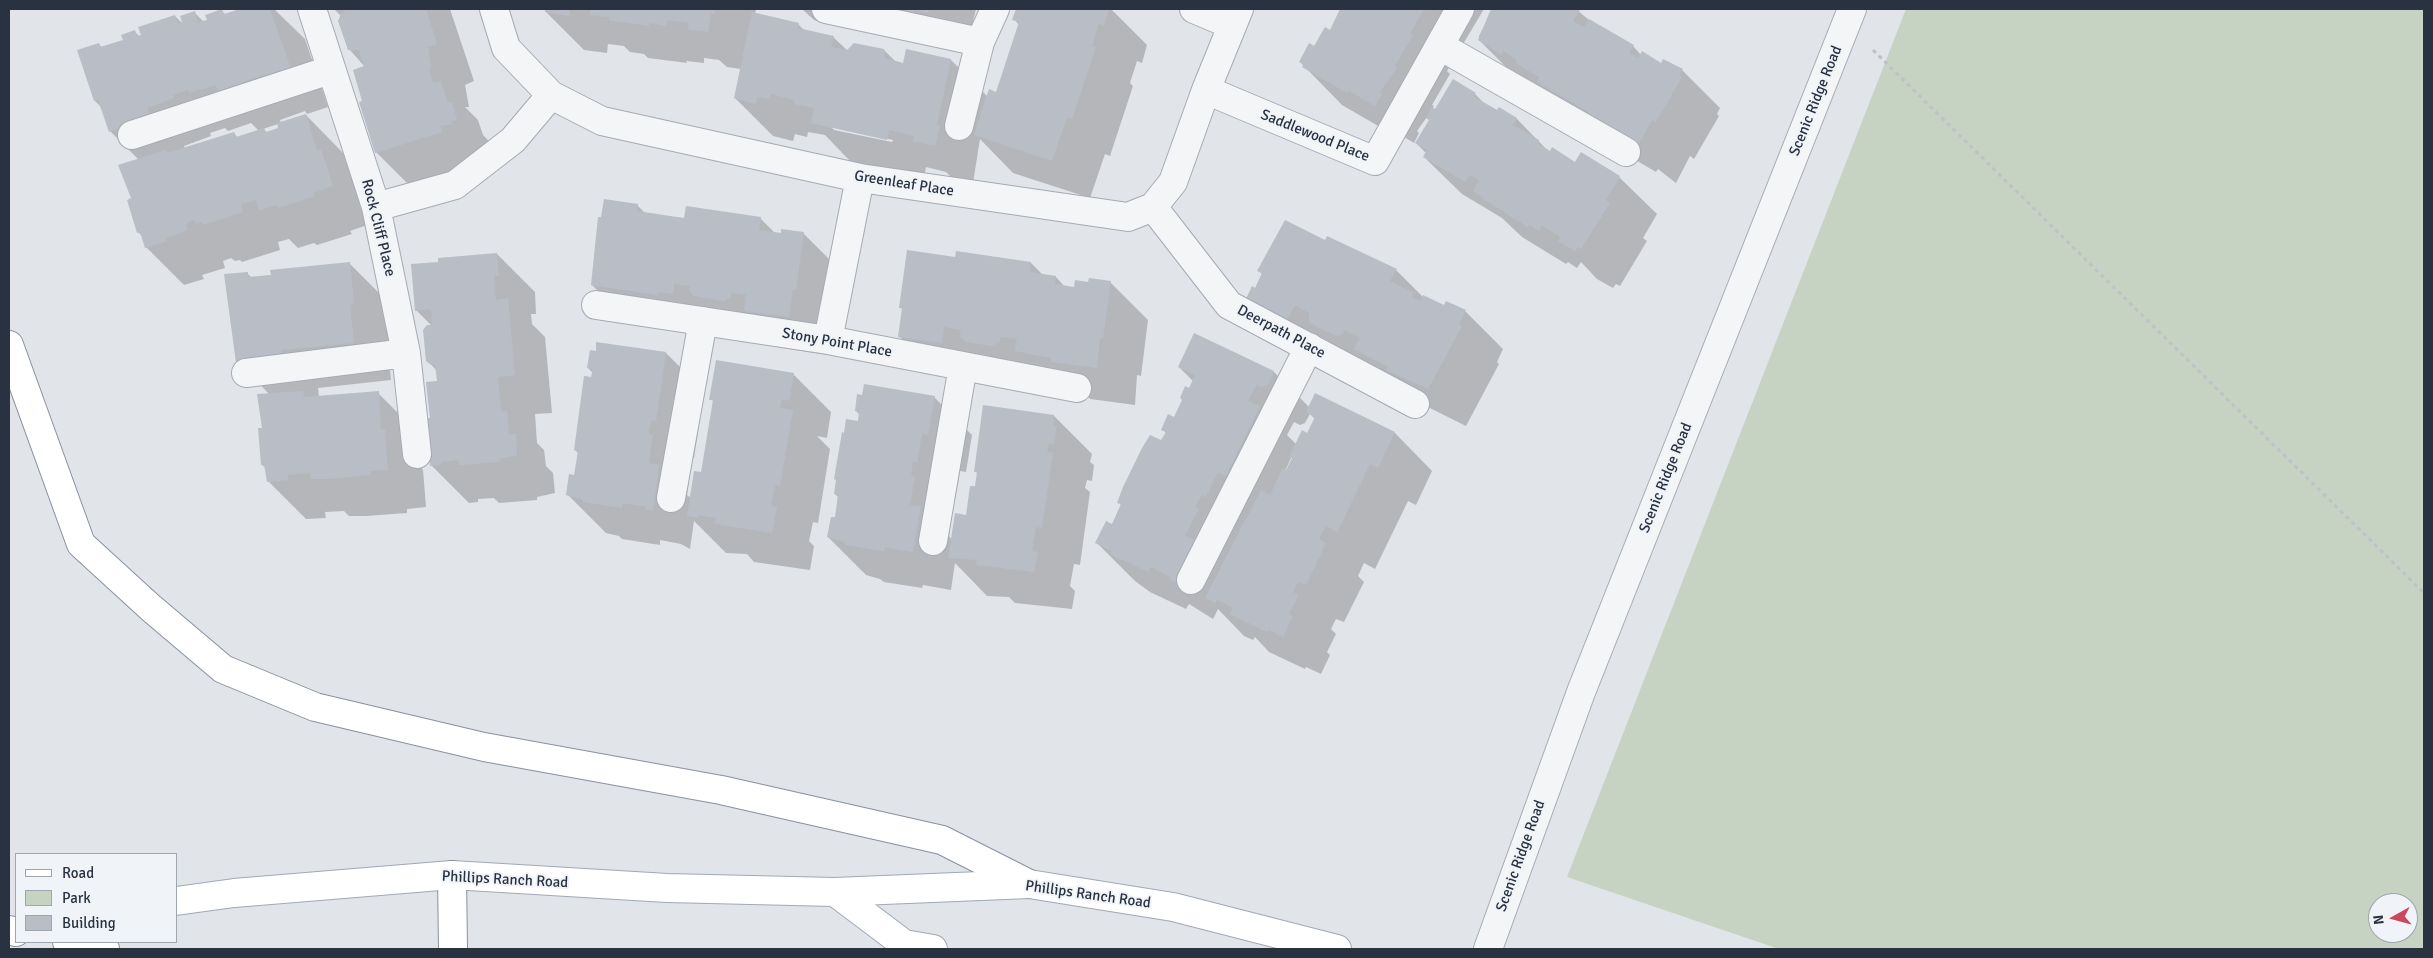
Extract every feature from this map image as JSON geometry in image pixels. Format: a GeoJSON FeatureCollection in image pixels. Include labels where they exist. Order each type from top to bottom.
{"type":"FeatureCollection","features":[{"type":"Feature","properties":{"kind":"main road"},"geometry":{"type":"LineString","coordinates":[[9,345],[81,544],[151,608],[223,669],[315,707],[343,714],[484,747],[721,790],[942,840],[1030,884]]}},
{"type":"Feature","properties":{"kind":"main road"},"geometry":{"type":"LineString","coordinates":[[452,875],[454,949]]}},
{"type":"Feature","properties":{"kind":"main road","name":"Phillips Ranch Road"},"geometry":{"type":"LineString","coordinates":[[178,901],[234,893],[452,875],[667,888],[835,892],[1030,884],[1173,907],[1337,949]]}},
{"type":"Feature","properties":{"kind":"main road"},"geometry":{"type":"LineString","coordinates":[[835,892],[904,944],[933,949]]}},
{"type":"Feature","properties":{"kind":"main road"},"geometry":{"type":"LineString","coordinates":[[72,943],[105,949]]}},
{"type":"Feature","properties":{"kind":"street","name":"Rock Cliff Place"},"geometry":{"type":"LineString","coordinates":[[312,9],[330,70],[376,207],[406,353],[417,454]]}},
{"type":"Feature","properties":{"kind":"street","name":"Greenleaf Place"},"geometry":{"type":"LineString","coordinates":[[494,9],[506,48],[551,94],[602,121],[860,178],[1128,217],[1153,206],[1173,182],[1206,90],[1236,17]]}},
{"type":"Feature","properties":{"kind":"street"},"geometry":{"type":"LineString","coordinates":[[826,9],[980,42]]}},
{"type":"Feature","properties":{"kind":"street"},"geometry":{"type":"LineString","coordinates":[[959,126],[980,42],[995,9]]}},
{"type":"Feature","properties":{"kind":"street"},"geometry":{"type":"LineString","coordinates":[[1194,9],[1236,17]]}},
{"type":"Feature","properties":{"kind":"street","name":"Saddlewood Place"},"geometry":{"type":"LineString","coordinates":[[1206,90],[1375,161],[1460,9]]}},
{"type":"Feature","properties":{"kind":"street","name":"Scenic Ridge Road"},"geometry":{"type":"LineString","coordinates":[[1488,949],[1581,692],[1848,21]]}},
{"type":"Feature","properties":{"kind":"street"},"geometry":{"type":"LineString","coordinates":[[1440,46],[1626,152]]}},
{"type":"Feature","properties":{"kind":"street"},"geometry":{"type":"LineString","coordinates":[[132,135],[330,70]]}},
{"type":"Feature","properties":{"kind":"street"},"geometry":{"type":"LineString","coordinates":[[376,207],[455,185],[513,140],[551,94]]}},
{"type":"Feature","properties":{"kind":"street"},"geometry":{"type":"LineString","coordinates":[[828,340],[860,178]]}},
{"type":"Feature","properties":{"kind":"street","name":"Deerpath Place"},"geometry":{"type":"LineString","coordinates":[[1153,206],[1229,305],[1415,404]]}},
{"type":"Feature","properties":{"kind":"street","name":"Stony Point Place"},"geometry":{"type":"LineString","coordinates":[[596,304],[828,340],[1077,388]]}},
{"type":"Feature","properties":{"kind":"street"},"geometry":{"type":"LineString","coordinates":[[670,498],[703,322]]}},
{"type":"Feature","properties":{"kind":"street"},"geometry":{"type":"LineString","coordinates":[[1191,580],[1309,347]]}},
{"type":"Feature","properties":{"kind":"street"},"geometry":{"type":"LineString","coordinates":[[246,373],[406,353]]}},
{"type":"Feature","properties":{"kind":"street"},"geometry":{"type":"LineString","coordinates":[[933,542],[963,366]]}},
{"type":"Feature","properties":{"kind":"path"},"geometry":{"type":"LineString","coordinates":[[1848,21],[1869,46],[2424,594]]}},
{"type":"Feature","properties":{"kind":"green space"},"geometry":{"type":"Polygon","coordinates":[[[1906,9],[2424,9],[2424,949],[1779,949],[1567,877],[1906,9]]]}},
{"type":"Feature","properties":{"kind":"building"},"geometry":{"type":"Polygon","coordinates":[[[222,9],[224,14],[240,9],[270,9],[291,69],[268,77],[267,74],[243,82],[244,85],[219,93],[216,85],[189,93],[188,90],[173,95],[174,98],[147,108],[150,117],[109,132],[98,100],[94,101],[77,50],[99,43],[100,47],[123,40],[121,35],[135,30],[137,36],[141,35],[138,27],[175,15],[178,24],[182,22],[180,16],[195,11],[198,22],[207,20],[205,15],[222,9]]]}},
{"type":"Feature","properties":{"kind":"building"},"geometry":{"type":"Polygon","coordinates":[[[344,9],[426,9],[437,44],[428,47],[431,69],[429,69],[433,83],[441,81],[448,103],[452,102],[457,120],[451,122],[452,124],[440,126],[442,132],[375,153],[359,102],[362,101],[353,70],[364,66],[359,50],[348,50],[338,21],[341,14],[345,12],[344,9]]]}},
{"type":"Feature","properties":{"kind":"building"},"geometry":{"type":"Polygon","coordinates":[[[545,9],[570,9],[569,16],[545,12],[545,9]]]}},
{"type":"Feature","properties":{"kind":"building"},"geometry":{"type":"Polygon","coordinates":[[[591,9],[715,9],[715,14],[711,13],[708,32],[688,30],[689,23],[667,20],[666,26],[649,23],[649,26],[609,20],[609,17],[590,15],[591,9]]]}},
{"type":"Feature","properties":{"kind":"building"},"geometry":{"type":"Polygon","coordinates":[[[899,9],[929,9],[928,13],[914,10],[914,13],[899,9]]]}},
{"type":"Feature","properties":{"kind":"building"},"geometry":{"type":"Polygon","coordinates":[[[1016,9],[1109,9],[1104,26],[1099,23],[1092,46],[1096,47],[1072,119],[1067,117],[1052,161],[974,135],[989,89],[996,92],[1019,22],[1012,20],[1016,9]]]}},
{"type":"Feature","properties":{"kind":"building"},"geometry":{"type":"Polygon","coordinates":[[[1340,9],[1424,9],[1410,33],[1413,35],[1395,66],[1397,68],[1379,93],[1382,94],[1375,106],[1348,90],[1347,93],[1302,67],[1304,64],[1299,62],[1309,43],[1314,46],[1325,27],[1330,30],[1340,9]]]}},
{"type":"Feature","properties":{"kind":"building"},"geometry":{"type":"Polygon","coordinates":[[[1491,9],[1578,9],[1580,10],[1573,21],[1584,27],[1589,19],[1634,45],[1629,53],[1638,58],[1642,51],[1661,63],[1663,59],[1683,69],[1679,75],[1682,77],[1656,122],[1652,120],[1638,146],[1600,124],[1601,122],[1588,114],[1589,112],[1537,82],[1539,77],[1516,63],[1517,60],[1503,51],[1502,55],[1478,40],[1491,9]]]}},
{"type":"Feature","properties":{"kind":"building"},"geometry":{"type":"Polygon","coordinates":[[[752,12],[799,23],[798,28],[834,36],[831,47],[847,50],[854,43],[884,49],[885,58],[903,63],[906,49],[951,59],[937,125],[940,126],[935,146],[913,141],[914,136],[889,130],[887,140],[811,123],[814,108],[794,104],[795,100],[771,94],[769,99],[757,97],[756,104],[734,98],[752,12]]]}},
{"type":"Feature","properties":{"kind":"building"},"geometry":{"type":"Polygon","coordinates":[[[1453,79],[1476,93],[1473,96],[1497,110],[1499,107],[1517,118],[1513,125],[1539,140],[1537,143],[1550,151],[1552,147],[1575,162],[1581,152],[1620,176],[1606,200],[1610,203],[1581,249],[1578,247],[1575,251],[1558,241],[1560,237],[1542,225],[1539,231],[1529,225],[1528,227],[1483,199],[1473,191],[1479,180],[1470,175],[1465,182],[1423,157],[1427,150],[1415,143],[1429,120],[1426,118],[1432,107],[1435,109],[1453,79]]]}},
{"type":"Feature","properties":{"kind":"building"},"geometry":{"type":"Polygon","coordinates":[[[306,114],[317,151],[321,149],[333,186],[313,193],[315,196],[278,208],[277,205],[259,210],[256,200],[241,204],[243,212],[203,225],[202,222],[196,224],[194,220],[186,223],[188,230],[166,238],[167,241],[145,248],[140,232],[137,233],[127,200],[131,198],[118,165],[166,150],[167,153],[234,132],[236,137],[264,128],[266,132],[278,128],[277,123],[306,114]]]}},
{"type":"Feature","properties":{"kind":"building"},"geometry":{"type":"Polygon","coordinates":[[[604,199],[638,204],[637,211],[684,218],[686,206],[761,217],[759,230],[781,233],[781,229],[804,232],[796,290],[793,289],[789,317],[744,311],[746,295],[731,293],[730,298],[724,301],[694,296],[689,290],[690,286],[674,284],[673,294],[658,292],[657,295],[591,285],[598,217],[601,217],[604,199]]]}},
{"type":"Feature","properties":{"kind":"building"},"geometry":{"type":"Polygon","coordinates":[[[1285,220],[1325,240],[1327,236],[1397,269],[1390,281],[1414,293],[1412,297],[1421,301],[1423,295],[1444,305],[1446,301],[1466,310],[1459,324],[1462,326],[1428,389],[1386,370],[1388,367],[1354,349],[1360,338],[1344,330],[1343,334],[1336,336],[1309,323],[1309,313],[1295,305],[1287,320],[1246,299],[1252,286],[1255,288],[1262,273],[1257,271],[1285,220]]]}},
{"type":"Feature","properties":{"kind":"building"},"geometry":{"type":"Polygon","coordinates":[[[907,250],[955,257],[956,251],[1031,262],[1030,272],[1056,276],[1055,284],[1074,287],[1075,280],[1088,282],[1089,278],[1111,281],[1103,338],[1100,338],[1097,368],[1051,362],[1051,358],[1015,351],[1017,339],[1000,337],[1000,342],[992,346],[966,342],[960,336],[961,330],[944,327],[942,343],[898,337],[902,308],[899,308],[907,250]]]}},
{"type":"Feature","properties":{"kind":"building"},"geometry":{"type":"Polygon","coordinates":[[[497,253],[499,276],[494,276],[496,300],[508,298],[515,375],[498,377],[501,412],[507,411],[509,434],[516,434],[517,455],[499,459],[500,462],[459,465],[459,460],[441,462],[441,465],[430,466],[425,418],[430,418],[426,382],[437,381],[435,365],[431,365],[426,361],[423,330],[427,325],[432,325],[431,309],[415,311],[411,264],[438,262],[438,258],[497,253]]]}},
{"type":"Feature","properties":{"kind":"building"},"geometry":{"type":"Polygon","coordinates":[[[350,262],[354,304],[350,305],[354,343],[281,350],[282,358],[236,363],[224,274],[248,272],[248,277],[271,275],[270,270],[350,262]]]}},
{"type":"Feature","properties":{"kind":"building"},"geometry":{"type":"Polygon","coordinates":[[[1194,333],[1274,371],[1268,385],[1261,387],[1256,385],[1248,401],[1260,406],[1226,476],[1218,472],[1206,497],[1202,495],[1195,507],[1199,509],[1185,536],[1195,540],[1175,582],[1169,579],[1170,577],[1151,567],[1148,572],[1110,554],[1112,551],[1095,543],[1106,521],[1112,524],[1121,504],[1117,503],[1123,487],[1142,448],[1150,435],[1161,440],[1166,432],[1161,430],[1168,414],[1174,417],[1182,400],[1180,398],[1185,386],[1189,388],[1195,375],[1178,367],[1194,333]]]}},
{"type":"Feature","properties":{"kind":"building"},"geometry":{"type":"Polygon","coordinates":[[[596,342],[666,352],[656,421],[651,420],[649,434],[653,434],[649,463],[659,465],[653,511],[645,510],[646,507],[623,503],[622,508],[583,502],[583,500],[566,495],[569,474],[574,475],[578,451],[574,450],[584,376],[591,377],[593,369],[587,368],[590,350],[596,351],[596,342]]]}},
{"type":"Feature","properties":{"kind":"building"},"geometry":{"type":"Polygon","coordinates":[[[716,360],[794,373],[789,401],[782,399],[780,408],[793,410],[780,486],[775,485],[771,506],[777,507],[772,533],[715,524],[716,518],[698,515],[698,518],[687,516],[694,471],[701,472],[713,400],[709,400],[716,360]]]}},
{"type":"Feature","properties":{"kind":"building"},"geometry":{"type":"Polygon","coordinates":[[[864,384],[935,396],[928,435],[922,434],[917,462],[913,462],[911,475],[915,476],[910,505],[921,506],[913,552],[885,547],[884,551],[845,545],[845,542],[827,537],[831,517],[835,517],[838,495],[834,494],[836,480],[834,479],[842,432],[844,433],[846,419],[858,421],[859,412],[855,411],[857,394],[862,395],[864,384]]]}},
{"type":"Feature","properties":{"kind":"building"},"geometry":{"type":"Polygon","coordinates":[[[303,391],[304,397],[379,391],[381,430],[385,430],[388,470],[370,471],[370,475],[327,479],[310,479],[310,473],[288,475],[288,480],[267,482],[264,465],[261,465],[258,428],[262,428],[257,394],[303,391]]]}},
{"type":"Feature","properties":{"kind":"building"},"geometry":{"type":"Polygon","coordinates":[[[1315,393],[1395,432],[1378,468],[1370,464],[1337,532],[1326,526],[1319,539],[1326,543],[1306,585],[1298,582],[1293,592],[1299,595],[1289,614],[1293,616],[1283,637],[1268,630],[1267,632],[1230,614],[1233,608],[1217,600],[1215,603],[1205,598],[1261,490],[1270,495],[1283,468],[1286,470],[1292,458],[1289,457],[1302,430],[1307,433],[1315,417],[1306,412],[1315,393]]]}},
{"type":"Feature","properties":{"kind":"building"},"geometry":{"type":"Polygon","coordinates":[[[983,405],[1054,415],[1053,426],[1057,426],[1054,444],[1049,443],[1047,452],[1053,453],[1042,528],[1036,527],[1032,551],[1038,552],[1034,572],[976,565],[977,560],[948,558],[955,513],[966,515],[970,486],[975,486],[977,472],[974,472],[983,405]]]}}]}
